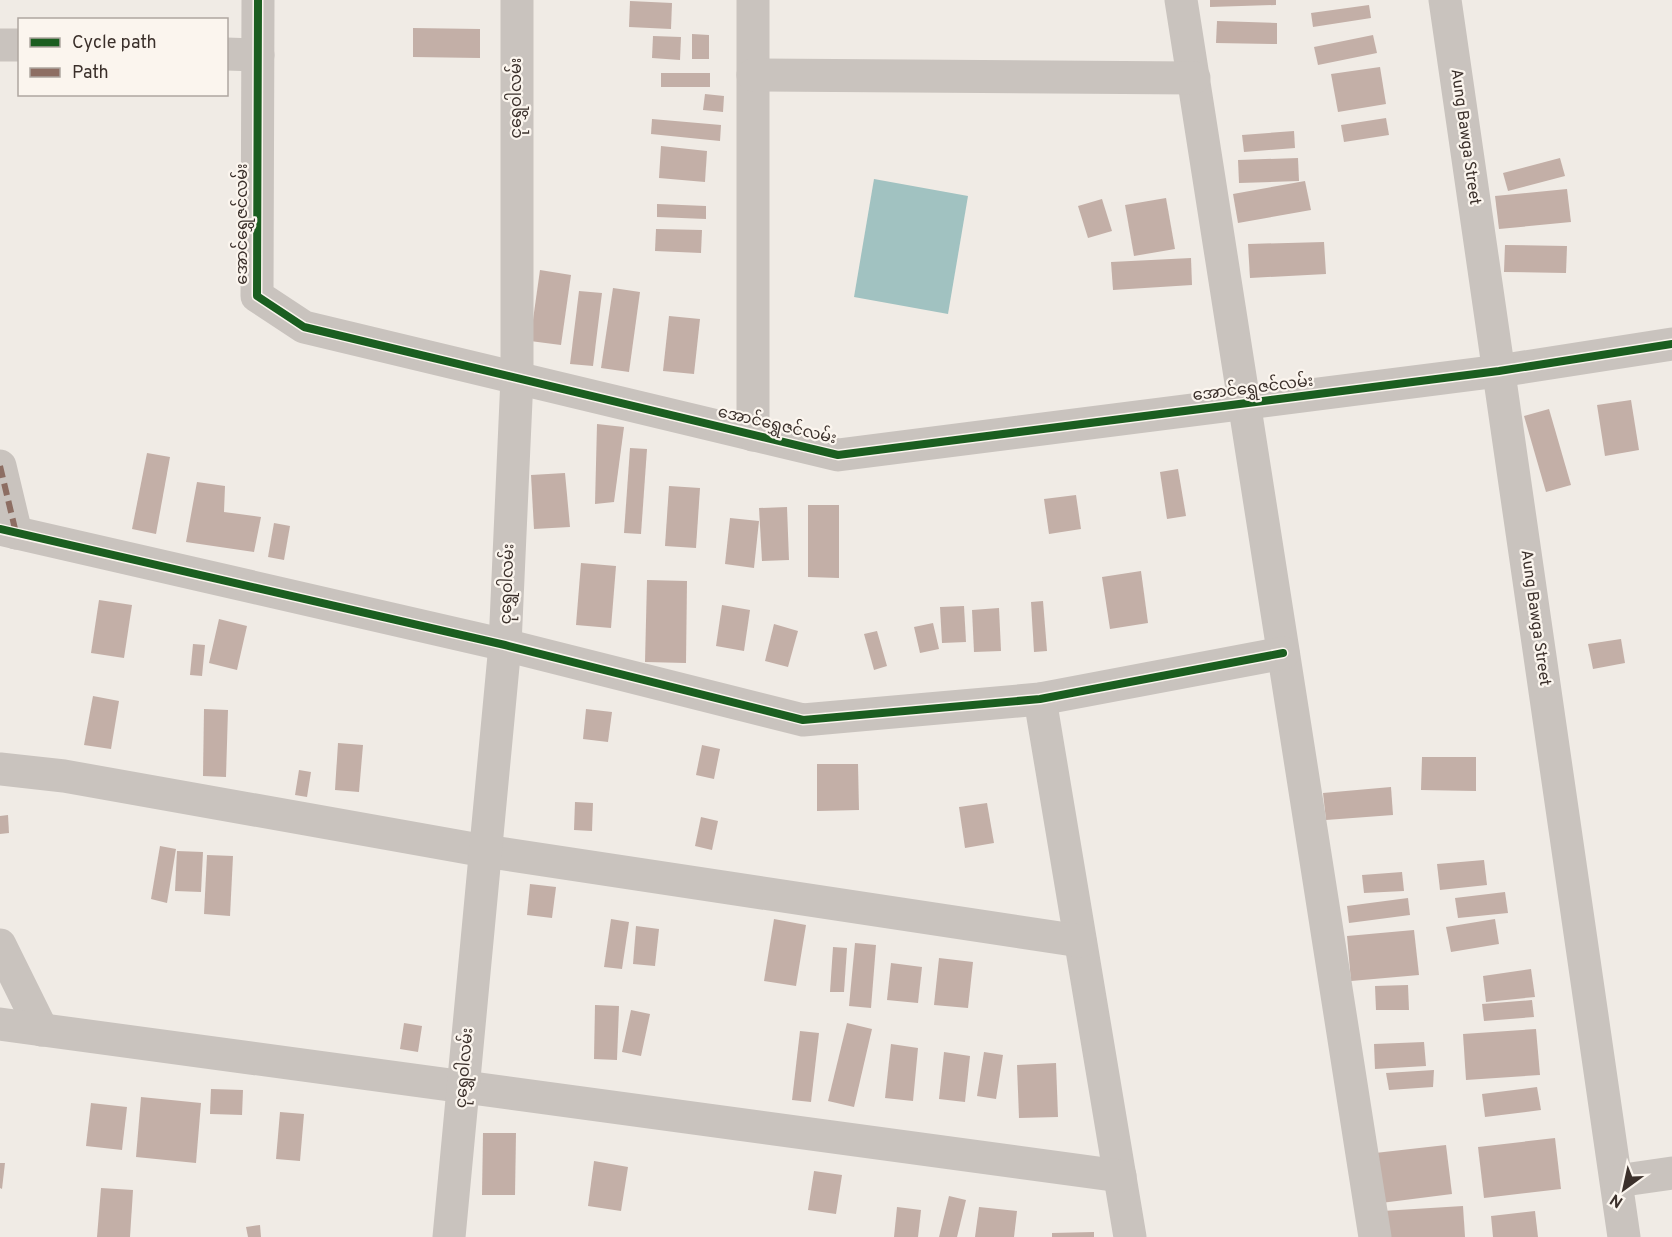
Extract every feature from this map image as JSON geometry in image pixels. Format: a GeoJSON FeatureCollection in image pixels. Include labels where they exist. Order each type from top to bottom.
{"type":"FeatureCollection","features":[{"type":"Feature","properties":{"kind":"street","name":"အောင်ရွှေဇင်လမ်း"},"geometry":{"type":"LineString","coordinates":[[258,0],[242,55],[257,296],[304,327],[837,455],[1499,371],[1672,344]]}},
{"type":"Feature","properties":{"kind":"street","name":"ငုရွှေဝါလမ်း"},"geometry":{"type":"LineString","coordinates":[[449,1237],[505,645],[516,378],[517,0]]}},
{"type":"Feature","properties":{"kind":"street"},"geometry":{"type":"LineString","coordinates":[[753,0],[753,435]]}},
{"type":"Feature","properties":{"kind":"street"},"geometry":{"type":"LineString","coordinates":[[1181,0],[1375,1237]]}},
{"type":"Feature","properties":{"kind":"street","name":"Aung Bawga Street"},"geometry":{"type":"LineString","coordinates":[[1446,0],[1624,1237]]}},
{"type":"Feature","properties":{"kind":"street"},"geometry":{"type":"LineString","coordinates":[[0,45],[18,45]]}},
{"type":"Feature","properties":{"kind":"street"},"geometry":{"type":"LineString","coordinates":[[753,75],[1194,78]]}},
{"type":"Feature","properties":{"kind":"street"},"geometry":{"type":"LineString","coordinates":[[0,466],[8,531],[505,645],[803,720],[1040,699],[1283,653]]}},
{"type":"Feature","properties":{"kind":"street"},"geometry":{"type":"LineString","coordinates":[[1040,699],[1130,1237]]}},
{"type":"Feature","properties":{"kind":"street"},"geometry":{"type":"LineString","coordinates":[[0,770],[75,778],[485,851],[1080,941]]}},
{"type":"Feature","properties":{"kind":"street"},"geometry":{"type":"LineString","coordinates":[[0,945],[42,1030]]}},
{"type":"Feature","properties":{"kind":"street"},"geometry":{"type":"LineString","coordinates":[[0,1024],[1120,1176]]}},
{"type":"Feature","properties":{"kind":"street"},"geometry":{"type":"LineString","coordinates":[[1617,1181],[1672,1173]]}},
{"type":"Feature","properties":{"kind":"water"},"geometry":{"type":"Polygon","coordinates":[[[874,179],[968,196],[948,314],[854,297],[874,179]]]}},
{"type":"Feature","properties":{"kind":"building"},"geometry":{"type":"Polygon","coordinates":[[[1210,0],[1276,0],[1276,5],[1210,7],[1210,0]]]}},
{"type":"Feature","properties":{"kind":"building"},"geometry":{"type":"Polygon","coordinates":[[[630,1],[672,3],[671,29],[629,27],[630,1]]]}},
{"type":"Feature","properties":{"kind":"building"},"geometry":{"type":"Polygon","coordinates":[[[1369,5],[1371,18],[1313,27],[1311,13],[1369,5]]]}},
{"type":"Feature","properties":{"kind":"building"},"geometry":{"type":"Polygon","coordinates":[[[1217,21],[1277,23],[1277,44],[1216,43],[1217,21]]]}},
{"type":"Feature","properties":{"kind":"building"},"geometry":{"type":"Polygon","coordinates":[[[413,28],[480,29],[480,58],[413,57],[413,28]]]}},
{"type":"Feature","properties":{"kind":"building"},"geometry":{"type":"Polygon","coordinates":[[[692,34],[709,35],[709,59],[692,59],[692,34]]]}},
{"type":"Feature","properties":{"kind":"building"},"geometry":{"type":"Polygon","coordinates":[[[1373,35],[1377,53],[1318,65],[1314,47],[1373,35]]]}},
{"type":"Feature","properties":{"kind":"building"},"geometry":{"type":"Polygon","coordinates":[[[653,36],[681,37],[680,60],[652,58],[653,36]]]}},
{"type":"Feature","properties":{"kind":"building"},"geometry":{"type":"Polygon","coordinates":[[[1380,67],[1386,104],[1338,112],[1331,74],[1380,67]]]}},
{"type":"Feature","properties":{"kind":"building"},"geometry":{"type":"Polygon","coordinates":[[[661,73],[710,73],[710,87],[661,87],[661,73]]]}},
{"type":"Feature","properties":{"kind":"building"},"geometry":{"type":"Polygon","coordinates":[[[705,94],[724,96],[723,112],[703,110],[705,94]]]}},
{"type":"Feature","properties":{"kind":"building"},"geometry":{"type":"Polygon","coordinates":[[[1386,118],[1389,135],[1344,142],[1341,125],[1386,118]]]}},
{"type":"Feature","properties":{"kind":"building"},"geometry":{"type":"Polygon","coordinates":[[[652,119],[721,125],[720,141],[651,134],[652,119]]]}},
{"type":"Feature","properties":{"kind":"building"},"geometry":{"type":"Polygon","coordinates":[[[1294,131],[1295,148],[1244,152],[1242,135],[1294,131]]]}},
{"type":"Feature","properties":{"kind":"building"},"geometry":{"type":"Polygon","coordinates":[[[661,146],[707,151],[705,182],[659,178],[661,146]]]}},
{"type":"Feature","properties":{"kind":"building"},"geometry":{"type":"Polygon","coordinates":[[[1298,158],[1299,181],[1239,183],[1238,160],[1298,158]]]}},
{"type":"Feature","properties":{"kind":"building"},"geometry":{"type":"Polygon","coordinates":[[[1560,158],[1565,176],[1508,191],[1503,173],[1560,158]]]}},
{"type":"Feature","properties":{"kind":"building"},"geometry":{"type":"Polygon","coordinates":[[[1305,181],[1311,210],[1238,223],[1233,194],[1305,181]]]}},
{"type":"Feature","properties":{"kind":"building"},"geometry":{"type":"Polygon","coordinates":[[[1567,189],[1571,222],[1499,229],[1495,196],[1567,189]]]}},
{"type":"Feature","properties":{"kind":"building"},"geometry":{"type":"Polygon","coordinates":[[[1166,198],[1175,249],[1134,256],[1125,205],[1166,198]]]}},
{"type":"Feature","properties":{"kind":"building"},"geometry":{"type":"Polygon","coordinates":[[[1102,199],[1112,231],[1088,238],[1078,206],[1102,199]]]}},
{"type":"Feature","properties":{"kind":"building"},"geometry":{"type":"Polygon","coordinates":[[[657,204],[706,206],[706,219],[657,217],[657,204]]]}},
{"type":"Feature","properties":{"kind":"building"},"geometry":{"type":"Polygon","coordinates":[[[656,229],[702,230],[701,253],[655,251],[656,229]]]}},
{"type":"Feature","properties":{"kind":"building"},"geometry":{"type":"Polygon","coordinates":[[[1324,242],[1326,274],[1250,278],[1248,244],[1324,242]]]}},
{"type":"Feature","properties":{"kind":"building"},"geometry":{"type":"Polygon","coordinates":[[[1505,245],[1567,246],[1566,273],[1504,272],[1505,245]]]}},
{"type":"Feature","properties":{"kind":"building"},"geometry":{"type":"Polygon","coordinates":[[[1191,258],[1192,285],[1113,290],[1111,262],[1191,258]]]}},
{"type":"Feature","properties":{"kind":"building"},"geometry":{"type":"Polygon","coordinates":[[[540,270],[571,275],[561,345],[530,341],[540,270]]]}},
{"type":"Feature","properties":{"kind":"building"},"geometry":{"type":"Polygon","coordinates":[[[613,288],[640,292],[629,372],[601,368],[613,288]]]}},
{"type":"Feature","properties":{"kind":"building"},"geometry":{"type":"Polygon","coordinates":[[[579,291],[602,293],[593,366],[570,364],[579,291]]]}},
{"type":"Feature","properties":{"kind":"building"},"geometry":{"type":"Polygon","coordinates":[[[669,316],[700,319],[694,374],[663,371],[669,316]]]}},
{"type":"Feature","properties":{"kind":"building"},"geometry":{"type":"Polygon","coordinates":[[[1631,400],[1639,450],[1605,456],[1597,405],[1631,400]]]}},
{"type":"Feature","properties":{"kind":"building"},"geometry":{"type":"Polygon","coordinates":[[[1549,409],[1571,485],[1546,492],[1524,416],[1549,409]]]}},
{"type":"Feature","properties":{"kind":"building"},"geometry":{"type":"Polygon","coordinates":[[[597,424],[624,427],[614,502],[595,504],[597,424]]]}},
{"type":"Feature","properties":{"kind":"building"},"geometry":{"type":"Polygon","coordinates":[[[630,448],[647,449],[641,534],[624,533],[630,448]]]}},
{"type":"Feature","properties":{"kind":"building"},"geometry":{"type":"Polygon","coordinates":[[[147,453],[170,457],[156,534],[132,529],[147,453]]]}},
{"type":"Feature","properties":{"kind":"building"},"geometry":{"type":"Polygon","coordinates":[[[1178,469],[1186,516],[1167,519],[1160,472],[1178,469]]]}},
{"type":"Feature","properties":{"kind":"building"},"geometry":{"type":"Polygon","coordinates":[[[565,473],[570,527],[534,529],[531,475],[565,473]]]}},
{"type":"Feature","properties":{"kind":"building"},"geometry":{"type":"Polygon","coordinates":[[[197,482],[225,486],[224,512],[261,517],[254,552],[186,542],[197,482]]]}},
{"type":"Feature","properties":{"kind":"building"},"geometry":{"type":"Polygon","coordinates":[[[669,486],[700,488],[696,548],[665,546],[669,486]]]}},
{"type":"Feature","properties":{"kind":"building"},"geometry":{"type":"Polygon","coordinates":[[[1076,495],[1081,529],[1049,534],[1044,499],[1076,495]]]}},
{"type":"Feature","properties":{"kind":"building"},"geometry":{"type":"Polygon","coordinates":[[[808,505],[839,505],[839,578],[808,577],[808,505]]]}},
{"type":"Feature","properties":{"kind":"building"},"geometry":{"type":"Polygon","coordinates":[[[787,507],[789,560],[762,561],[759,508],[787,507]]]}},
{"type":"Feature","properties":{"kind":"building"},"geometry":{"type":"Polygon","coordinates":[[[730,518],[759,521],[754,568],[725,564],[730,518]]]}},
{"type":"Feature","properties":{"kind":"building"},"geometry":{"type":"Polygon","coordinates":[[[274,523],[290,526],[284,560],[268,557],[274,523]]]}},
{"type":"Feature","properties":{"kind":"building"},"geometry":{"type":"Polygon","coordinates":[[[581,563],[616,566],[611,628],[576,625],[581,563]]]}},
{"type":"Feature","properties":{"kind":"building"},"geometry":{"type":"Polygon","coordinates":[[[1141,571],[1148,623],[1110,629],[1102,577],[1141,571]]]}},
{"type":"Feature","properties":{"kind":"building"},"geometry":{"type":"Polygon","coordinates":[[[647,580],[687,581],[686,663],[645,662],[647,580]]]}},
{"type":"Feature","properties":{"kind":"building"},"geometry":{"type":"Polygon","coordinates":[[[99,600],[132,605],[124,658],[91,653],[99,600]]]}},
{"type":"Feature","properties":{"kind":"building"},"geometry":{"type":"Polygon","coordinates":[[[1043,601],[1047,651],[1034,652],[1031,602],[1043,601]]]}},
{"type":"Feature","properties":{"kind":"building"},"geometry":{"type":"Polygon","coordinates":[[[722,605],[750,610],[744,651],[716,646],[722,605]]]}},
{"type":"Feature","properties":{"kind":"building"},"geometry":{"type":"Polygon","coordinates":[[[964,606],[966,642],[942,643],[940,607],[964,606]]]}},
{"type":"Feature","properties":{"kind":"building"},"geometry":{"type":"Polygon","coordinates":[[[999,608],[1001,651],[974,652],[972,610],[999,608]]]}},
{"type":"Feature","properties":{"kind":"building"},"geometry":{"type":"Polygon","coordinates":[[[219,619],[247,626],[237,670],[209,663],[219,619]]]}},
{"type":"Feature","properties":{"kind":"building"},"geometry":{"type":"Polygon","coordinates":[[[933,623],[939,649],[920,653],[914,627],[933,623]]]}},
{"type":"Feature","properties":{"kind":"building"},"geometry":{"type":"Polygon","coordinates":[[[774,624],[798,631],[788,667],[765,661],[774,624]]]}},
{"type":"Feature","properties":{"kind":"building"},"geometry":{"type":"Polygon","coordinates":[[[877,631],[887,666],[874,670],[864,634],[877,631]]]}},
{"type":"Feature","properties":{"kind":"building"},"geometry":{"type":"Polygon","coordinates":[[[1621,639],[1625,663],[1593,669],[1588,644],[1621,639]]]}},
{"type":"Feature","properties":{"kind":"building"},"geometry":{"type":"Polygon","coordinates":[[[193,644],[205,645],[202,676],[190,675],[193,644]]]}},
{"type":"Feature","properties":{"kind":"building"},"geometry":{"type":"Polygon","coordinates":[[[93,696],[119,701],[111,749],[84,745],[93,696]]]}},
{"type":"Feature","properties":{"kind":"building"},"geometry":{"type":"Polygon","coordinates":[[[204,709],[228,710],[226,777],[203,776],[204,709]]]}},
{"type":"Feature","properties":{"kind":"building"},"geometry":{"type":"Polygon","coordinates":[[[586,709],[612,712],[608,742],[583,739],[586,709]]]}},
{"type":"Feature","properties":{"kind":"building"},"geometry":{"type":"Polygon","coordinates":[[[338,743],[363,745],[359,792],[335,790],[338,743]]]}},
{"type":"Feature","properties":{"kind":"building"},"geometry":{"type":"Polygon","coordinates":[[[702,745],[720,749],[714,779],[696,775],[702,745]]]}},
{"type":"Feature","properties":{"kind":"building"},"geometry":{"type":"Polygon","coordinates":[[[1422,757],[1476,757],[1476,791],[1421,790],[1422,757]]]}},
{"type":"Feature","properties":{"kind":"building"},"geometry":{"type":"Polygon","coordinates":[[[817,764],[858,764],[859,810],[817,811],[817,764]]]}},
{"type":"Feature","properties":{"kind":"building"},"geometry":{"type":"Polygon","coordinates":[[[299,770],[311,772],[307,797],[295,795],[299,770]]]}},
{"type":"Feature","properties":{"kind":"building"},"geometry":{"type":"Polygon","coordinates":[[[1391,787],[1393,815],[1326,820],[1323,793],[1391,787]]]}},
{"type":"Feature","properties":{"kind":"building"},"geometry":{"type":"Polygon","coordinates":[[[575,802],[593,803],[592,831],[574,830],[575,802]]]}},
{"type":"Feature","properties":{"kind":"building"},"geometry":{"type":"Polygon","coordinates":[[[987,803],[994,843],[965,848],[959,807],[987,803]]]}},
{"type":"Feature","properties":{"kind":"building"},"geometry":{"type":"Polygon","coordinates":[[[8,815],[9,833],[0,834],[0,816],[8,815]]]}},
{"type":"Feature","properties":{"kind":"building"},"geometry":{"type":"Polygon","coordinates":[[[701,817],[718,821],[712,850],[695,846],[701,817]]]}},
{"type":"Feature","properties":{"kind":"building"},"geometry":{"type":"Polygon","coordinates":[[[160,846],[176,849],[167,903],[151,899],[160,846]]]}},
{"type":"Feature","properties":{"kind":"building"},"geometry":{"type":"Polygon","coordinates":[[[177,851],[203,852],[201,892],[175,891],[177,851]]]}},
{"type":"Feature","properties":{"kind":"building"},"geometry":{"type":"Polygon","coordinates":[[[207,855],[233,856],[230,916],[204,914],[207,855]]]}},
{"type":"Feature","properties":{"kind":"building"},"geometry":{"type":"Polygon","coordinates":[[[1484,860],[1487,885],[1440,890],[1437,864],[1484,860]]]}},
{"type":"Feature","properties":{"kind":"building"},"geometry":{"type":"Polygon","coordinates":[[[1402,872],[1404,891],[1364,893],[1362,875],[1402,872]]]}},
{"type":"Feature","properties":{"kind":"building"},"geometry":{"type":"Polygon","coordinates":[[[530,884],[556,887],[552,918],[527,915],[530,884]]]}},
{"type":"Feature","properties":{"kind":"building"},"geometry":{"type":"Polygon","coordinates":[[[1505,892],[1508,913],[1458,918],[1455,898],[1505,892]]]}},
{"type":"Feature","properties":{"kind":"building"},"geometry":{"type":"Polygon","coordinates":[[[1408,898],[1410,915],[1349,923],[1347,906],[1408,898]]]}},
{"type":"Feature","properties":{"kind":"building"},"geometry":{"type":"Polygon","coordinates":[[[611,919],[629,922],[622,969],[604,967],[611,919]]]}},
{"type":"Feature","properties":{"kind":"building"},"geometry":{"type":"Polygon","coordinates":[[[774,919],[806,925],[796,986],[764,981],[774,919]]]}},
{"type":"Feature","properties":{"kind":"building"},"geometry":{"type":"Polygon","coordinates":[[[1495,919],[1499,944],[1451,952],[1446,927],[1495,919]]]}},
{"type":"Feature","properties":{"kind":"building"},"geometry":{"type":"Polygon","coordinates":[[[636,926],[659,929],[655,966],[633,964],[636,926]]]}},
{"type":"Feature","properties":{"kind":"building"},"geometry":{"type":"Polygon","coordinates":[[[1414,930],[1419,975],[1351,981],[1347,936],[1414,930]]]}},
{"type":"Feature","properties":{"kind":"building"},"geometry":{"type":"Polygon","coordinates":[[[855,943],[876,945],[871,1008],[849,1006],[855,943]]]}},
{"type":"Feature","properties":{"kind":"building"},"geometry":{"type":"Polygon","coordinates":[[[833,947],[847,948],[844,992],[830,992],[833,947]]]}},
{"type":"Feature","properties":{"kind":"building"},"geometry":{"type":"Polygon","coordinates":[[[939,958],[973,962],[968,1008],[934,1005],[939,958]]]}},
{"type":"Feature","properties":{"kind":"building"},"geometry":{"type":"Polygon","coordinates":[[[891,963],[922,967],[918,1003],[887,1000],[891,963]]]}},
{"type":"Feature","properties":{"kind":"building"},"geometry":{"type":"Polygon","coordinates":[[[1531,969],[1535,997],[1486,1002],[1483,976],[1531,969]]]}},
{"type":"Feature","properties":{"kind":"building"},"geometry":{"type":"Polygon","coordinates":[[[1408,985],[1409,1010],[1376,1010],[1375,986],[1408,985]]]}},
{"type":"Feature","properties":{"kind":"building"},"geometry":{"type":"Polygon","coordinates":[[[1532,1000],[1534,1017],[1484,1021],[1482,1004],[1532,1000]]]}},
{"type":"Feature","properties":{"kind":"building"},"geometry":{"type":"Polygon","coordinates":[[[595,1005],[619,1006],[617,1060],[594,1059],[595,1005]]]}},
{"type":"Feature","properties":{"kind":"building"},"geometry":{"type":"Polygon","coordinates":[[[631,1010],[650,1014],[641,1056],[622,1052],[631,1010]]]}},
{"type":"Feature","properties":{"kind":"building"},"geometry":{"type":"Polygon","coordinates":[[[404,1023],[422,1026],[418,1052],[400,1049],[404,1023]]]}},
{"type":"Feature","properties":{"kind":"building"},"geometry":{"type":"Polygon","coordinates":[[[847,1023],[872,1029],[854,1107],[828,1101],[847,1023]]]}},
{"type":"Feature","properties":{"kind":"building"},"geometry":{"type":"Polygon","coordinates":[[[1536,1029],[1540,1075],[1466,1080],[1463,1034],[1536,1029]]]}},
{"type":"Feature","properties":{"kind":"building"},"geometry":{"type":"Polygon","coordinates":[[[800,1031],[819,1033],[811,1102],[792,1100],[800,1031]]]}},
{"type":"Feature","properties":{"kind":"building"},"geometry":{"type":"Polygon","coordinates":[[[1424,1042],[1426,1066],[1375,1069],[1374,1044],[1424,1042]]]}},
{"type":"Feature","properties":{"kind":"building"},"geometry":{"type":"Polygon","coordinates":[[[891,1044],[918,1048],[913,1101],[885,1098],[891,1044]]]}},
{"type":"Feature","properties":{"kind":"building"},"geometry":{"type":"Polygon","coordinates":[[[944,1052],[970,1056],[965,1102],[939,1099],[944,1052]]]}},
{"type":"Feature","properties":{"kind":"building"},"geometry":{"type":"Polygon","coordinates":[[[984,1052],[1003,1055],[996,1099],[977,1096],[984,1052]]]}},
{"type":"Feature","properties":{"kind":"building"},"geometry":{"type":"Polygon","coordinates":[[[1056,1063],[1058,1117],[1019,1118],[1017,1065],[1056,1063]]]}},
{"type":"Feature","properties":{"kind":"building"},"geometry":{"type":"Polygon","coordinates":[[[1434,1070],[1433,1087],[1389,1090],[1386,1073],[1434,1070]]]}},
{"type":"Feature","properties":{"kind":"building"},"geometry":{"type":"Polygon","coordinates":[[[1537,1087],[1541,1110],[1485,1117],[1482,1094],[1537,1087]]]}},
{"type":"Feature","properties":{"kind":"building"},"geometry":{"type":"Polygon","coordinates":[[[211,1089],[243,1090],[242,1115],[210,1114],[211,1089]]]}},
{"type":"Feature","properties":{"kind":"building"},"geometry":{"type":"Polygon","coordinates":[[[141,1097],[201,1103],[196,1163],[136,1157],[141,1097]]]}},
{"type":"Feature","properties":{"kind":"building"},"geometry":{"type":"Polygon","coordinates":[[[91,1103],[127,1107],[122,1150],[86,1146],[91,1103]]]}},
{"type":"Feature","properties":{"kind":"building"},"geometry":{"type":"Polygon","coordinates":[[[280,1112],[304,1114],[300,1161],[276,1159],[280,1112]]]}},
{"type":"Feature","properties":{"kind":"building"},"geometry":{"type":"Polygon","coordinates":[[[483,1133],[516,1133],[515,1195],[482,1195],[483,1133]]]}},
{"type":"Feature","properties":{"kind":"building"},"geometry":{"type":"Polygon","coordinates":[[[1555,1138],[1561,1189],[1484,1198],[1478,1147],[1555,1138]]]}},
{"type":"Feature","properties":{"kind":"building"},"geometry":{"type":"Polygon","coordinates":[[[1446,1145],[1452,1194],[1381,1203],[1375,1153],[1446,1145]]]}},
{"type":"Feature","properties":{"kind":"building"},"geometry":{"type":"Polygon","coordinates":[[[594,1161],[628,1167],[621,1211],[588,1206],[594,1161]]]}},
{"type":"Feature","properties":{"kind":"building"},"geometry":{"type":"Polygon","coordinates":[[[0,1163],[5,1163],[2,1189],[0,1188],[0,1163]]]}},
{"type":"Feature","properties":{"kind":"building"},"geometry":{"type":"Polygon","coordinates":[[[814,1171],[842,1175],[836,1214],[808,1210],[814,1171]]]}},
{"type":"Feature","properties":{"kind":"building"},"geometry":{"type":"Polygon","coordinates":[[[101,1188],[133,1190],[130,1237],[97,1237],[101,1188]]]}},
{"type":"Feature","properties":{"kind":"building"},"geometry":{"type":"Polygon","coordinates":[[[949,1196],[966,1200],[957,1237],[939,1237],[949,1196]]]}},
{"type":"Feature","properties":{"kind":"building"},"geometry":{"type":"Polygon","coordinates":[[[1463,1206],[1465,1237],[1384,1237],[1382,1211],[1463,1206]]]}},
{"type":"Feature","properties":{"kind":"building"},"geometry":{"type":"Polygon","coordinates":[[[897,1207],[921,1210],[918,1237],[894,1237],[897,1207]]]}},
{"type":"Feature","properties":{"kind":"building"},"geometry":{"type":"Polygon","coordinates":[[[979,1207],[1017,1211],[1014,1237],[975,1237],[979,1207]]]}},
{"type":"Feature","properties":{"kind":"building"},"geometry":{"type":"Polygon","coordinates":[[[1535,1211],[1538,1237],[1493,1237],[1491,1216],[1535,1211]]]}},
{"type":"Feature","properties":{"kind":"building"},"geometry":{"type":"Polygon","coordinates":[[[260,1225],[261,1237],[248,1237],[246,1227],[260,1225]]]}},
{"type":"Feature","properties":{"kind":"building"},"geometry":{"type":"Polygon","coordinates":[[[1094,1232],[1094,1237],[1052,1237],[1052,1233],[1094,1232]]]}},
{"type":"Feature","properties":{"kind":"marked path"},"geometry":{"type":"LineString","coordinates":[[0,466],[16,533]]}},
{"type":"Feature","properties":{"kind":"cycle path"},"geometry":{"type":"LineString","coordinates":[[258,0],[257,296],[304,327],[838,455],[1499,371],[1672,344]]}},
{"type":"Feature","properties":{"kind":"cycle path"},"geometry":{"type":"LineString","coordinates":[[0,529],[505,645],[803,720],[1040,699],[1283,653]]}}]}
